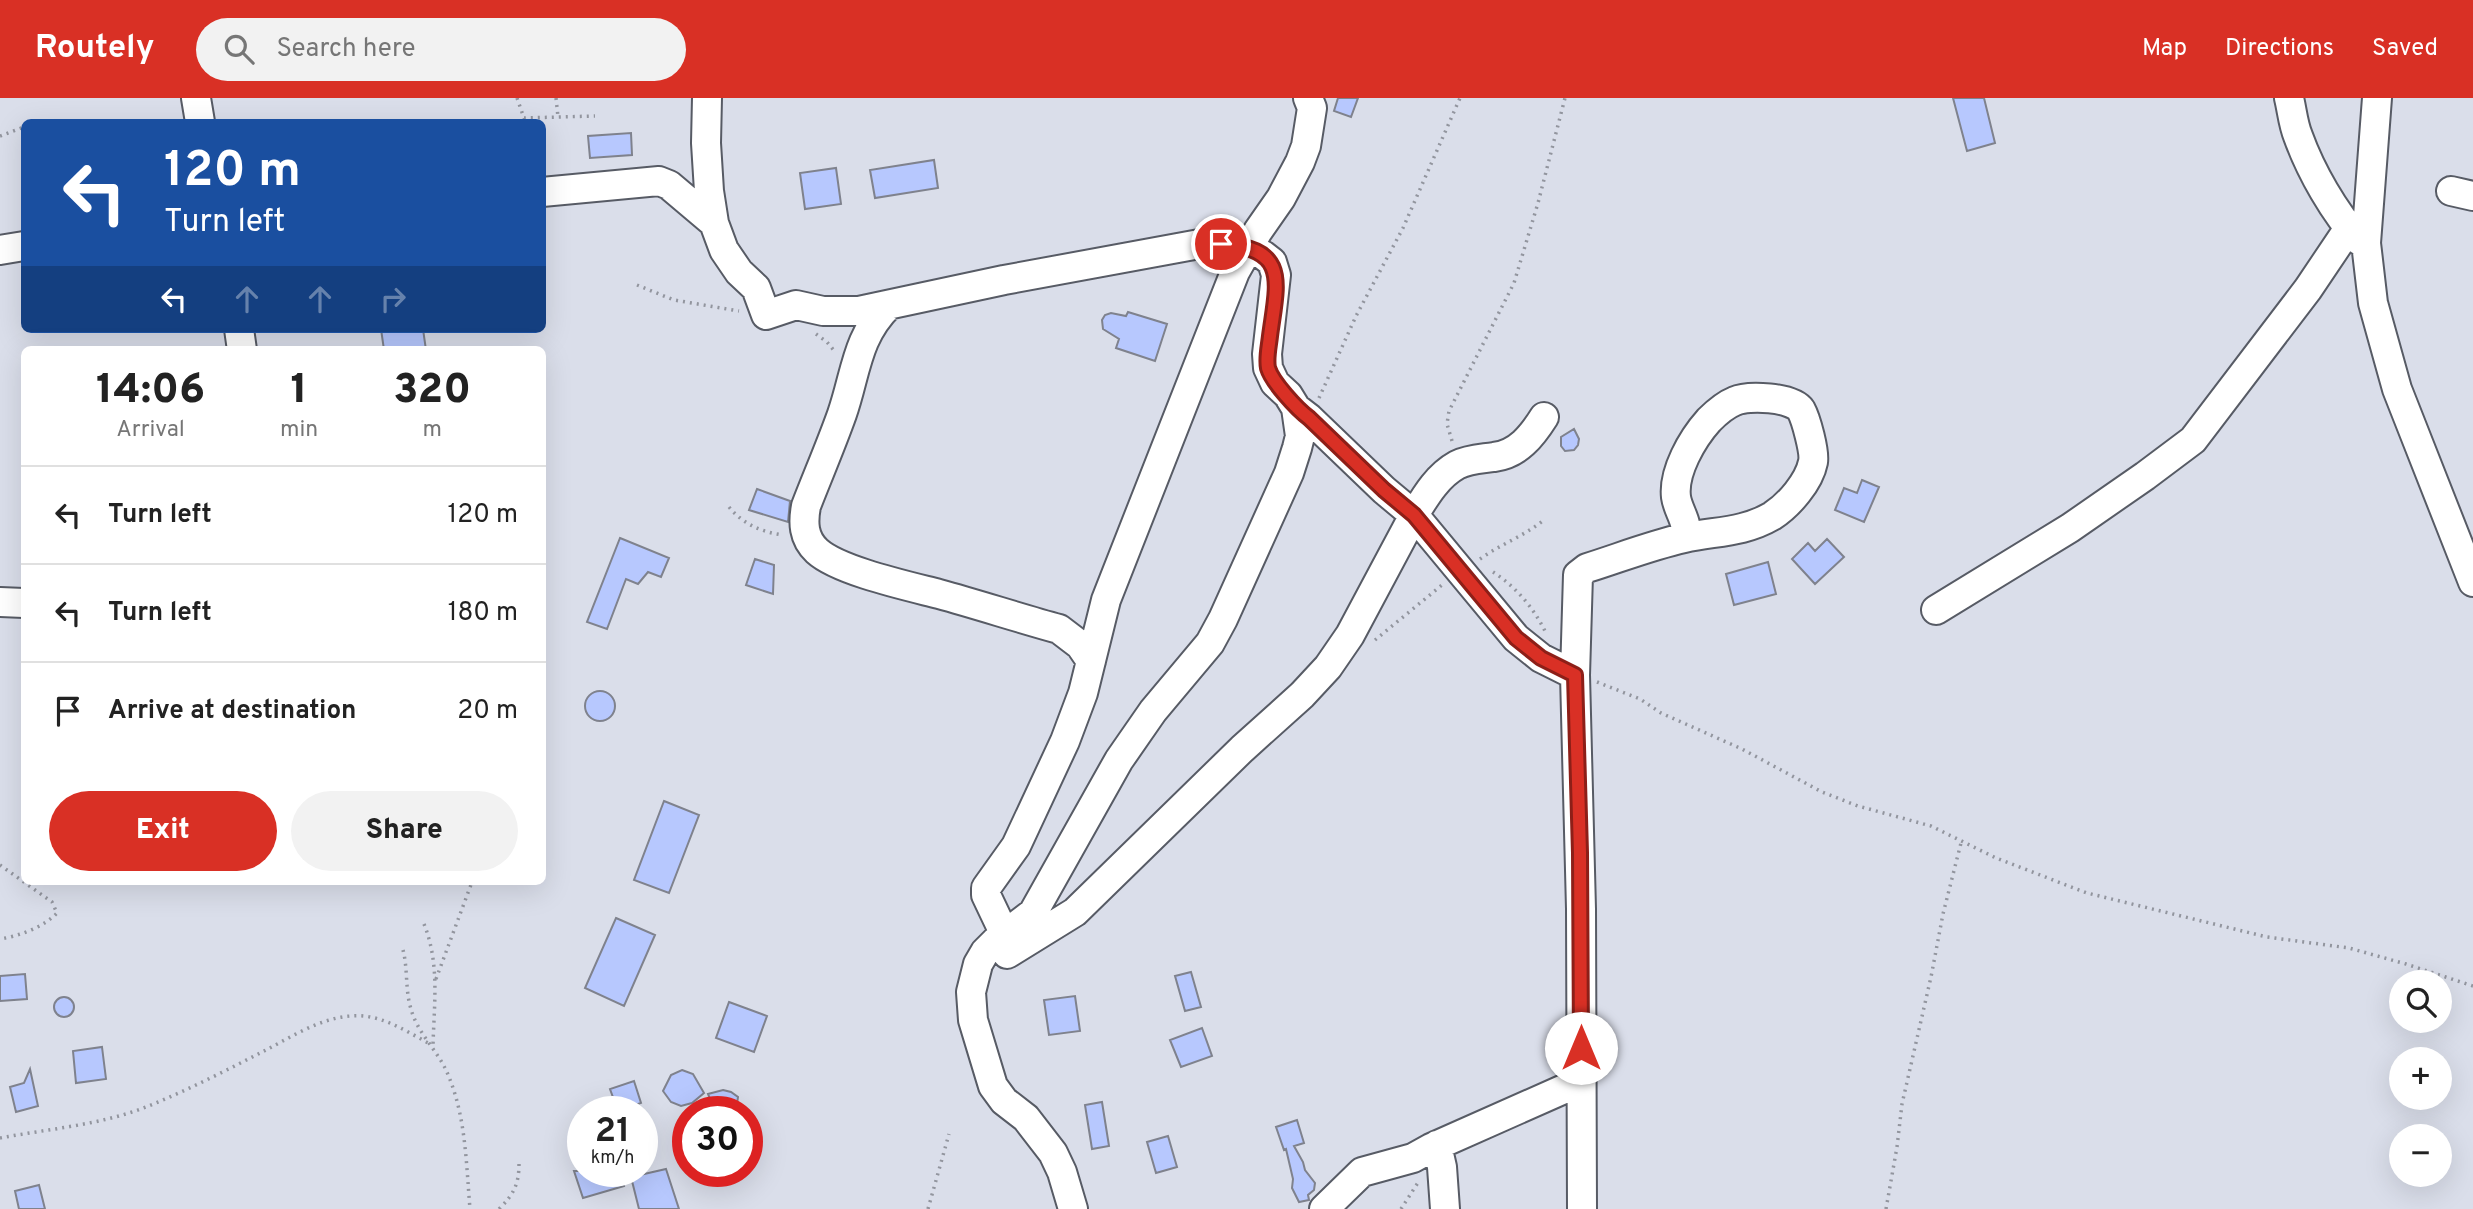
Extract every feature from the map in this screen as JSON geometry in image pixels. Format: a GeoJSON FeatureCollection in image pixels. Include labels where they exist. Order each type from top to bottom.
{"type":"FeatureCollection","features":[{"type":"Feature","properties":{"kind":"street"},"geometry":{"type":"LineString","coordinates":[[196,98],[200,119]]}},
{"type":"Feature","properties":{"kind":"street"},"geometry":{"type":"LineString","coordinates":[[706,98],[706,155],[714,223],[724,250],[739,272],[757,288],[766,315],[796,305],[823,311],[859,311],[1141,253],[1205,243],[1236,245],[1260,254],[1276,275],[1268,354],[1268,368],[1275,383],[1303,414],[1414,515],[1516,638],[1541,658],[1575,675]]}},
{"type":"Feature","properties":{"kind":"street"},"geometry":{"type":"LineString","coordinates":[[1260,254],[1258,231],[1279,201],[1306,146],[1312,108],[1308,98]]}},
{"type":"Feature","properties":{"kind":"street"},"geometry":{"type":"LineString","coordinates":[[2289,98],[2297,135],[2314,172],[2358,238],[2397,389],[2473,582]]}},
{"type":"Feature","properties":{"kind":"street"},"geometry":{"type":"LineString","coordinates":[[1936,610],[2070,528],[2193,440],[2308,289],[2358,238],[2377,98]]}},
{"type":"Feature","properties":{"kind":"street"},"geometry":{"type":"LineString","coordinates":[[546,192],[659,181],[674,189],[714,223]]}},
{"type":"Feature","properties":{"kind":"street"},"geometry":{"type":"LineString","coordinates":[[0,250],[21,246]]}},
{"type":"Feature","properties":{"kind":"street"},"geometry":{"type":"LineString","coordinates":[[1006,944],[986,895],[986,888],[1016,846],[1047,784],[1083,693],[1113,583],[1235,272],[1260,254]]}},
{"type":"Feature","properties":{"kind":"street"},"geometry":{"type":"LineString","coordinates":[[889,305],[868,330],[843,411],[806,506],[803,521],[806,533],[816,550],[840,564],[886,581],[1059,629],[1080,645],[1091,661]]}},
{"type":"Feature","properties":{"kind":"street"},"geometry":{"type":"LineString","coordinates":[[1582,1209],[1580,853],[1575,675],[1578,575],[1587,568],[1684,538],[1739,531],[1773,515],[1787,504],[1803,484],[1813,463],[1807,429],[1800,410],[1781,400],[1749,398],[1737,400],[1724,407],[1709,421],[1686,455],[1680,471],[1676,496],[1685,521],[1687,532],[1684,538]]}},
{"type":"Feature","properties":{"kind":"street"},"geometry":{"type":"LineString","coordinates":[[1006,944],[1033,913],[1119,760],[1159,703],[1210,643],[1289,472],[1300,436],[1303,414]]}},
{"type":"Feature","properties":{"kind":"street"},"geometry":{"type":"LineString","coordinates":[[1073,1209],[1053,1153],[1026,1118],[1004,1101],[993,1086],[973,1020],[971,992],[978,964],[985,952],[1075,912],[1242,749],[1302,695],[1328,667],[1350,635],[1414,515],[1446,472],[1458,464],[1516,450],[1536,430],[1544,417]]}},
{"type":"Feature","properties":{"kind":"street"},"geometry":{"type":"LineString","coordinates":[[0,602],[21,603]]}},
{"type":"Feature","properties":{"kind":"street"},"geometry":{"type":"LineString","coordinates":[[1324,1209],[1362,1172],[1413,1158],[1564,1089]]}},
{"type":"Feature","properties":{"kind":"street"},"geometry":{"type":"LineString","coordinates":[[1437,1145],[1442,1167],[1445,1209]]}},
{"type":"Feature","properties":{"kind":"path"},"geometry":{"type":"LineString","coordinates":[[517,98],[524,118],[595,116]]}},
{"type":"Feature","properties":{"kind":"path"},"geometry":{"type":"LineString","coordinates":[[556,98],[558,117]]}},
{"type":"Feature","properties":{"kind":"path"},"geometry":{"type":"LineString","coordinates":[[1303,414],[1403,228],[1460,98]]}},
{"type":"Feature","properties":{"kind":"path"},"geometry":{"type":"LineString","coordinates":[[1476,459],[1456,446],[1452,440],[1447,424],[1449,411],[1514,283],[1565,98]]}},
{"type":"Feature","properties":{"kind":"path"},"geometry":{"type":"LineString","coordinates":[[0,136],[21,128]]}},
{"type":"Feature","properties":{"kind":"path"},"geometry":{"type":"LineString","coordinates":[[637,285],[674,300],[766,315]]}},
{"type":"Feature","properties":{"kind":"path"},"geometry":{"type":"LineString","coordinates":[[811,331],[827,342],[852,378]]}},
{"type":"Feature","properties":{"kind":"path"},"geometry":{"type":"LineString","coordinates":[[729,507],[737,517],[762,531],[782,535],[806,533]]}},
{"type":"Feature","properties":{"kind":"path"},"geometry":{"type":"LineString","coordinates":[[1373,641],[1461,572],[1499,547],[1526,534],[1544,520]]}},
{"type":"Feature","properties":{"kind":"path"},"geometry":{"type":"LineString","coordinates":[[1575,675],[1640,699],[1661,713],[1742,749],[1822,792],[1858,806],[1931,826],[1996,858],[2087,893],[2267,937],[2349,948],[2473,986]]}},
{"type":"Feature","properties":{"kind":"path"},"geometry":{"type":"LineString","coordinates":[[1886,1209],[1902,1104],[1962,839]]}},
{"type":"Feature","properties":{"kind":"path"},"geometry":{"type":"LineString","coordinates":[[0,865],[21,880]]}},
{"type":"Feature","properties":{"kind":"path"},"geometry":{"type":"LineString","coordinates":[[0,939],[13,937],[40,925],[57,913],[52,902],[28,885]]}},
{"type":"Feature","properties":{"kind":"path"},"geometry":{"type":"LineString","coordinates":[[436,981],[471,885]]}},
{"type":"Feature","properties":{"kind":"path"},"geometry":{"type":"LineString","coordinates":[[424,924],[434,958],[436,981],[431,1046]]}},
{"type":"Feature","properties":{"kind":"path"},"geometry":{"type":"LineString","coordinates":[[403,950],[407,962],[410,1008],[448,1075],[460,1112],[470,1209]]}},
{"type":"Feature","properties":{"kind":"path"},"geometry":{"type":"LineString","coordinates":[[0,1138],[130,1113],[228,1070],[307,1029],[348,1016],[365,1015],[377,1018],[431,1046]]}},
{"type":"Feature","properties":{"kind":"path"},"geometry":{"type":"LineString","coordinates":[[928,1209],[949,1134]]}},
{"type":"Feature","properties":{"kind":"path"},"geometry":{"type":"LineString","coordinates":[[499,1209],[513,1195],[519,1179],[519,1164]]}},
{"type":"Feature","properties":{"kind":"building"},"geometry":{"type":"Polygon","coordinates":[[[1338,98],[1358,98],[1351,117],[1334,111],[1338,98]]]}},
{"type":"Feature","properties":{"kind":"building"},"geometry":{"type":"Polygon","coordinates":[[[1953,98],[1984,98],[1995,143],[1967,151],[1953,98]]]}},
{"type":"Feature","properties":{"kind":"building"},"geometry":{"type":"Polygon","coordinates":[[[631,133],[632,155],[590,158],[588,136],[631,133]]]}},
{"type":"Feature","properties":{"kind":"building"},"geometry":{"type":"Polygon","coordinates":[[[934,160],[938,188],[875,198],[870,170],[934,160]]]}},
{"type":"Feature","properties":{"kind":"building"},"geometry":{"type":"Polygon","coordinates":[[[836,168],[841,204],[805,209],[800,173],[836,168]]]}},
{"type":"Feature","properties":{"kind":"building"},"geometry":{"type":"Polygon","coordinates":[[[1128,312],[1167,324],[1155,361],[1116,348],[1119,339],[1103,329],[1102,320],[1105,315],[1111,313],[1126,316],[1128,312]]]}},
{"type":"Feature","properties":{"kind":"building"},"geometry":{"type":"Polygon","coordinates":[[[382,333],[424,333],[425,346],[383,346],[382,333]]]}},
{"type":"Feature","properties":{"kind":"building"},"geometry":{"type":"Polygon","coordinates":[[[1574,429],[1579,439],[1578,445],[1574,450],[1565,451],[1561,446],[1561,437],[1574,429]]]}},
{"type":"Feature","properties":{"kind":"building"},"geometry":{"type":"Polygon","coordinates":[[[1862,480],[1879,487],[1864,522],[1835,510],[1844,488],[1857,493],[1862,480]]]}},
{"type":"Feature","properties":{"kind":"building"},"geometry":{"type":"Polygon","coordinates":[[[757,489],[790,501],[788,522],[749,510],[757,489]]]}},
{"type":"Feature","properties":{"kind":"building"},"geometry":{"type":"Polygon","coordinates":[[[620,538],[669,558],[661,577],[648,572],[638,584],[626,579],[607,629],[587,622],[620,538]]]}},
{"type":"Feature","properties":{"kind":"building"},"geometry":{"type":"Polygon","coordinates":[[[1827,539],[1844,557],[1815,584],[1792,559],[1808,543],[1815,551],[1827,539]]]}},
{"type":"Feature","properties":{"kind":"building"},"geometry":{"type":"Polygon","coordinates":[[[755,559],[774,565],[773,594],[746,585],[755,559]]]}},
{"type":"Feature","properties":{"kind":"building"},"geometry":{"type":"Polygon","coordinates":[[[1768,562],[1776,594],[1734,605],[1726,574],[1768,562]]]}},
{"type":"Feature","properties":{"kind":"building"},"geometry":{"type":"Polygon","coordinates":[[[600,691],[611,695],[615,706],[611,717],[600,721],[589,717],[585,706],[589,695],[600,691]]]}},
{"type":"Feature","properties":{"kind":"building"},"geometry":{"type":"Polygon","coordinates":[[[664,801],[699,815],[669,893],[634,880],[664,801]]]}},
{"type":"Feature","properties":{"kind":"building"},"geometry":{"type":"Polygon","coordinates":[[[616,918],[655,935],[624,1006],[585,988],[616,918]]]}},
{"type":"Feature","properties":{"kind":"building"},"geometry":{"type":"Polygon","coordinates":[[[1191,972],[1201,1007],[1185,1011],[1175,976],[1191,972]]]}},
{"type":"Feature","properties":{"kind":"building"},"geometry":{"type":"Polygon","coordinates":[[[25,974],[27,999],[0,1001],[0,976],[25,974]]]}},
{"type":"Feature","properties":{"kind":"building"},"geometry":{"type":"Polygon","coordinates":[[[1075,996],[1080,1031],[1049,1035],[1044,1000],[1075,996]]]}},
{"type":"Feature","properties":{"kind":"building"},"geometry":{"type":"Polygon","coordinates":[[[64,997],[71,1000],[74,1007],[71,1014],[64,1017],[57,1014],[54,1007],[57,1000],[64,997]]]}},
{"type":"Feature","properties":{"kind":"building"},"geometry":{"type":"Polygon","coordinates":[[[729,1002],[767,1016],[754,1052],[716,1038],[729,1002]]]}},
{"type":"Feature","properties":{"kind":"building"},"geometry":{"type":"Polygon","coordinates":[[[1202,1028],[1212,1056],[1181,1067],[1170,1040],[1202,1028]]]}},
{"type":"Feature","properties":{"kind":"building"},"geometry":{"type":"Polygon","coordinates":[[[102,1047],[106,1079],[76,1083],[73,1051],[102,1047]]]}},
{"type":"Feature","properties":{"kind":"building"},"geometry":{"type":"Polygon","coordinates":[[[30,1069],[38,1106],[16,1112],[10,1087],[24,1083],[30,1069]]]}},
{"type":"Feature","properties":{"kind":"building"},"geometry":{"type":"Polygon","coordinates":[[[682,1070],[693,1074],[704,1093],[700,1096],[672,1096],[671,1102],[663,1091],[671,1075],[682,1070]]]}},
{"type":"Feature","properties":{"kind":"building"},"geometry":{"type":"Polygon","coordinates":[[[634,1081],[639,1096],[613,1096],[610,1089],[634,1081]]]}},
{"type":"Feature","properties":{"kind":"building"},"geometry":{"type":"Polygon","coordinates":[[[723,1090],[737,1096],[709,1096],[708,1094],[723,1090]]]}},
{"type":"Feature","properties":{"kind":"building"},"geometry":{"type":"Polygon","coordinates":[[[1102,1102],[1109,1146],[1092,1149],[1085,1105],[1102,1102]]]}},
{"type":"Feature","properties":{"kind":"building"},"geometry":{"type":"Polygon","coordinates":[[[1297,1120],[1304,1143],[1294,1146],[1305,1170],[1315,1183],[1314,1190],[1308,1195],[1309,1200],[1299,1202],[1292,1188],[1293,1179],[1286,1149],[1284,1150],[1276,1127],[1297,1120]]]}},
{"type":"Feature","properties":{"kind":"building"},"geometry":{"type":"Polygon","coordinates":[[[1168,1136],[1177,1167],[1156,1173],[1147,1142],[1168,1136]]]}},
{"type":"Feature","properties":{"kind":"building"},"geometry":{"type":"Polygon","coordinates":[[[666,1169],[679,1209],[639,1209],[634,1187],[658,1187],[658,1171],[666,1169]]]}},
{"type":"Feature","properties":{"kind":"building"},"geometry":{"type":"Polygon","coordinates":[[[39,1185],[45,1209],[19,1209],[15,1191],[39,1185]]]}},
{"type":"Feature","properties":{"kind":"building"},"geometry":{"type":"Polygon","coordinates":[[[579,1187],[621,1187],[583,1198],[579,1187]]]}},
{"type":"Feature","properties":{"kind":"route"},"geometry":{"type":"LineString","coordinates":[[1221,244],[1250,248],[1272,262],[1276,275],[1268,368],[1275,383],[1288,395],[1296,408],[1414,515],[1516,638],[1541,658],[1575,675],[1579,769],[1581,1048]]}}]}
